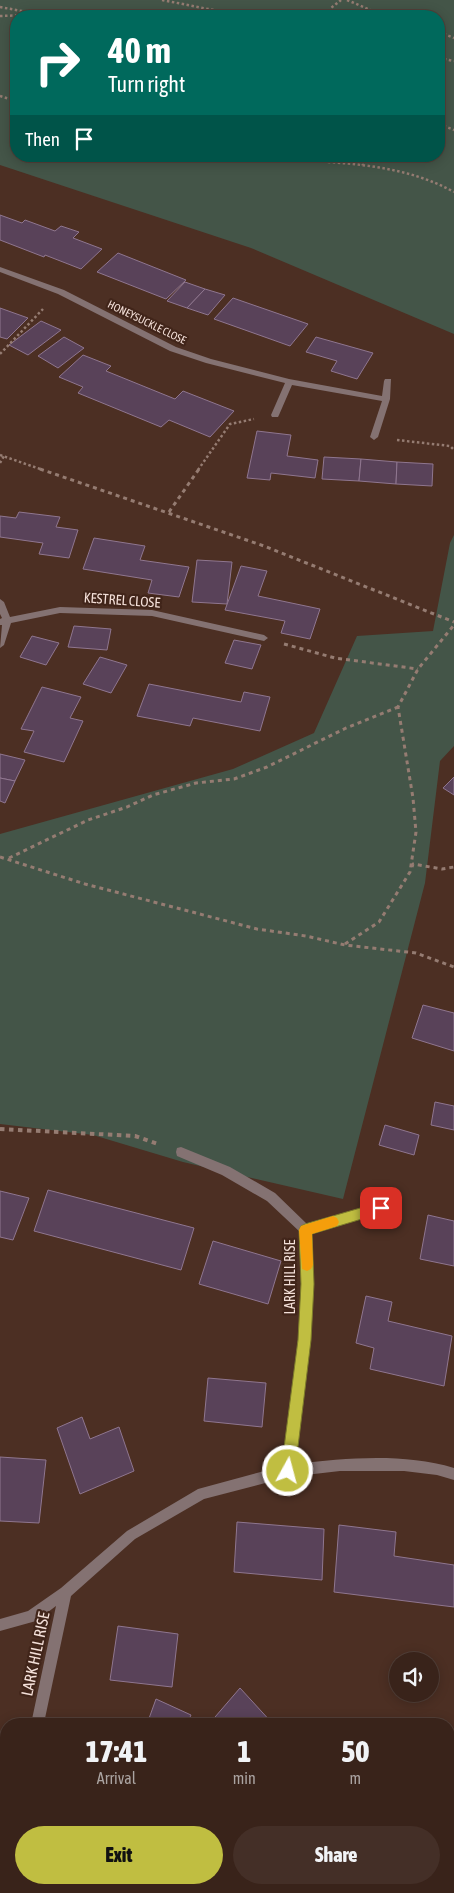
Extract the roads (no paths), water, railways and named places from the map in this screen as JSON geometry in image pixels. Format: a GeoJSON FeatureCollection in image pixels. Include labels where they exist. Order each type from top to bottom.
{"type":"FeatureCollection","features":[{"type":"Feature","properties":{"kind":"street","name":"HONEYSUCKLE CLOSE"},"geometry":{"type":"LineString","coordinates":[[0,269],[61,292],[173,349],[209,362],[289,382],[386,399]]}},
{"type":"Feature","properties":{"kind":"street"},"geometry":{"type":"LineString","coordinates":[[374,437],[386,399],[388,381]]}},
{"type":"Feature","properties":{"kind":"street"},"geometry":{"type":"LineString","coordinates":[[275,416],[289,382]]}},
{"type":"Feature","properties":{"kind":"street"},"geometry":{"type":"LineString","coordinates":[[0,602],[3,621],[0,645]]}},
{"type":"Feature","properties":{"kind":"street","name":"KESTREL CLOSE"},"geometry":{"type":"LineString","coordinates":[[3,621],[60,610],[152,613],[264,638]]}},
{"type":"Feature","properties":{"kind":"street","name":"LARK HILL RISE"},"geometry":{"type":"LineString","coordinates":[[181,1152],[226,1171],[271,1197],[305,1230],[308,1284],[304,1340],[288,1471]]}},
{"type":"Feature","properties":{"kind":"street"},"geometry":{"type":"LineString","coordinates":[[305,1230],[381,1208]]}},
{"type":"Feature","properties":{"kind":"street","name":"LARK HILL RISE"},"geometry":{"type":"LineString","coordinates":[[0,1625],[31,1616],[66,1592],[131,1535],[202,1493],[288,1471],[340,1465],[404,1465],[437,1469],[454,1474]]}},
{"type":"Feature","properties":{"kind":"street","name":"LARK HILL RISE"},"geometry":{"type":"LineString","coordinates":[[38,1718],[66,1592]]}}]}
